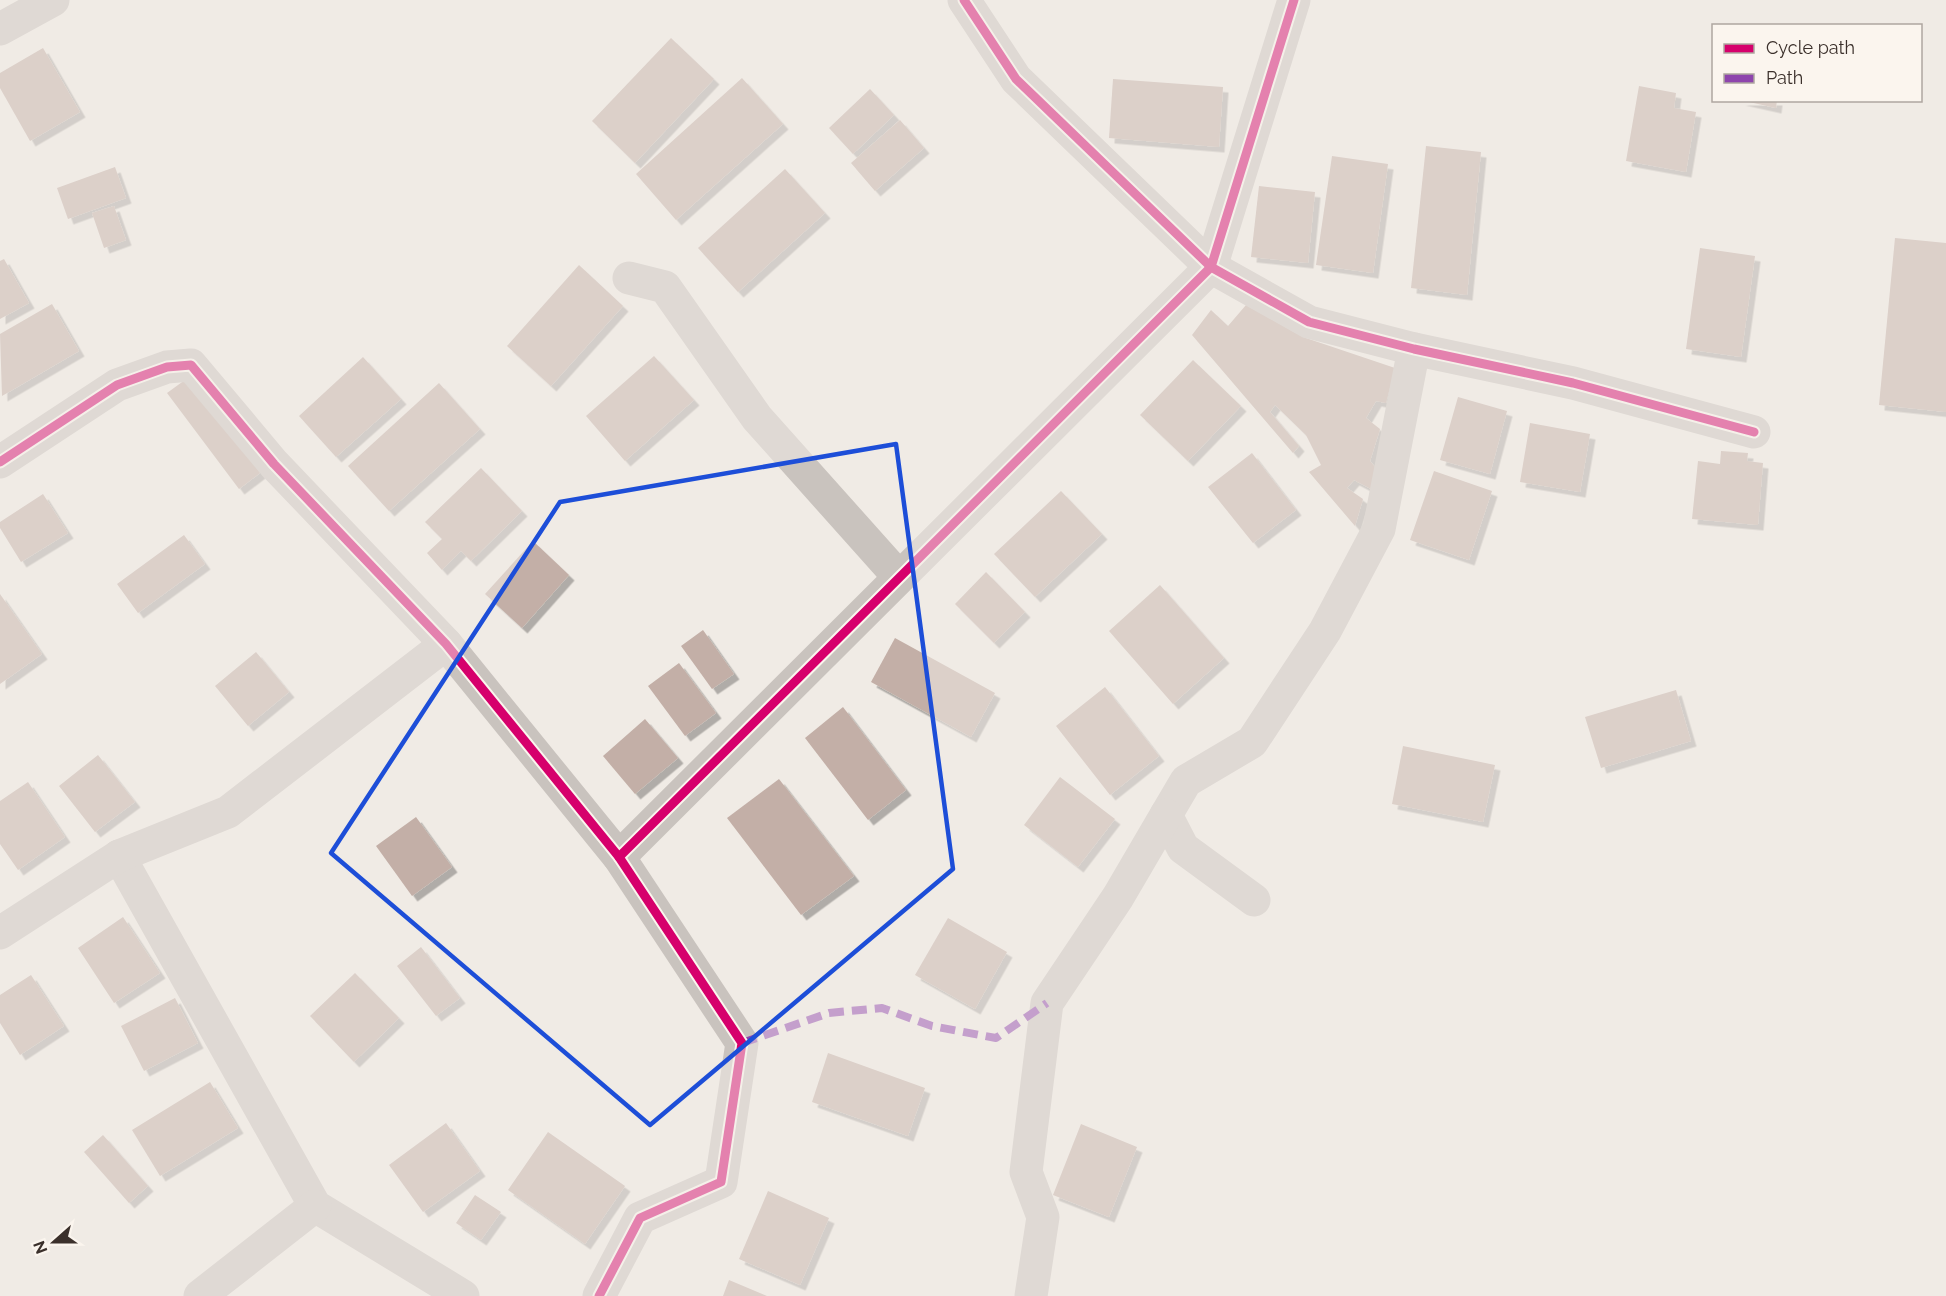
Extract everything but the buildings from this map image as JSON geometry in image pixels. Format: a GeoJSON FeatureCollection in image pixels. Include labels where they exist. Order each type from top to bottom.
{"type":"FeatureCollection","features":[{"type":"Feature","properties":{"kind":"street"},"geometry":{"type":"LineString","coordinates":[[0,29],[53,0]]}},
{"type":"Feature","properties":{"kind":"street"},"geometry":{"type":"LineString","coordinates":[[964,0],[1016,79],[1211,267],[1309,322],[1414,349],[1573,383],[1754,432]]}},
{"type":"Feature","properties":{"kind":"street"},"geometry":{"type":"LineString","coordinates":[[619,856],[1211,267],[1294,0]]}},
{"type":"Feature","properties":{"kind":"street"},"geometry":{"type":"LineString","coordinates":[[629,278],[665,287],[757,418],[899,577]]}},
{"type":"Feature","properties":{"kind":"street"},"geometry":{"type":"LineString","coordinates":[[1031,1296],[1043,1217],[1026,1172],[1047,1003],[1118,897],[1186,781],[1252,742],[1325,631],[1379,529],[1414,349]]}},
{"type":"Feature","properties":{"kind":"street"},"geometry":{"type":"LineString","coordinates":[[1,460],[117,385],[167,367],[191,365],[274,464],[446,644],[619,856],[742,1043],[721,1182],[639,1218],[599,1296]]}},
{"type":"Feature","properties":{"kind":"street"},"geometry":{"type":"LineString","coordinates":[[0,933],[119,856],[228,812],[446,644]]}},
{"type":"Feature","properties":{"kind":"street"},"geometry":{"type":"LineString","coordinates":[[1166,815],[1183,848],[1254,900]]}},
{"type":"Feature","properties":{"kind":"street"},"geometry":{"type":"LineString","coordinates":[[119,856],[315,1206],[463,1296]]}},
{"type":"Feature","properties":{"kind":"street"},"geometry":{"type":"LineString","coordinates":[[200,1296],[315,1206]]}},
{"type":"Feature","properties":{"kind":"highlighted area"},"geometry":{"type":"Polygon","coordinates":[[[896,444],[953,869],[650,1125],[331,853],[560,502],[896,444]]]}},
{"type":"Feature","properties":{"kind":"marked path"},"geometry":{"type":"LineString","coordinates":[[742,1043],[829,1013],[882,1008],[932,1026],[996,1038],[1047,1003]]}},
{"type":"Feature","properties":{"kind":"cycle path"},"geometry":{"type":"LineString","coordinates":[[964,0],[1016,79],[1211,267],[1309,322],[1414,349],[1573,383],[1754,432]]}},
{"type":"Feature","properties":{"kind":"cycle path"},"geometry":{"type":"LineString","coordinates":[[619,857],[1211,267],[1294,0]]}},
{"type":"Feature","properties":{"kind":"cycle path"},"geometry":{"type":"LineString","coordinates":[[0,462],[117,385],[167,367],[191,365],[274,464],[446,644],[619,857],[742,1043],[721,1182],[640,1218],[599,1296]]}}]}
